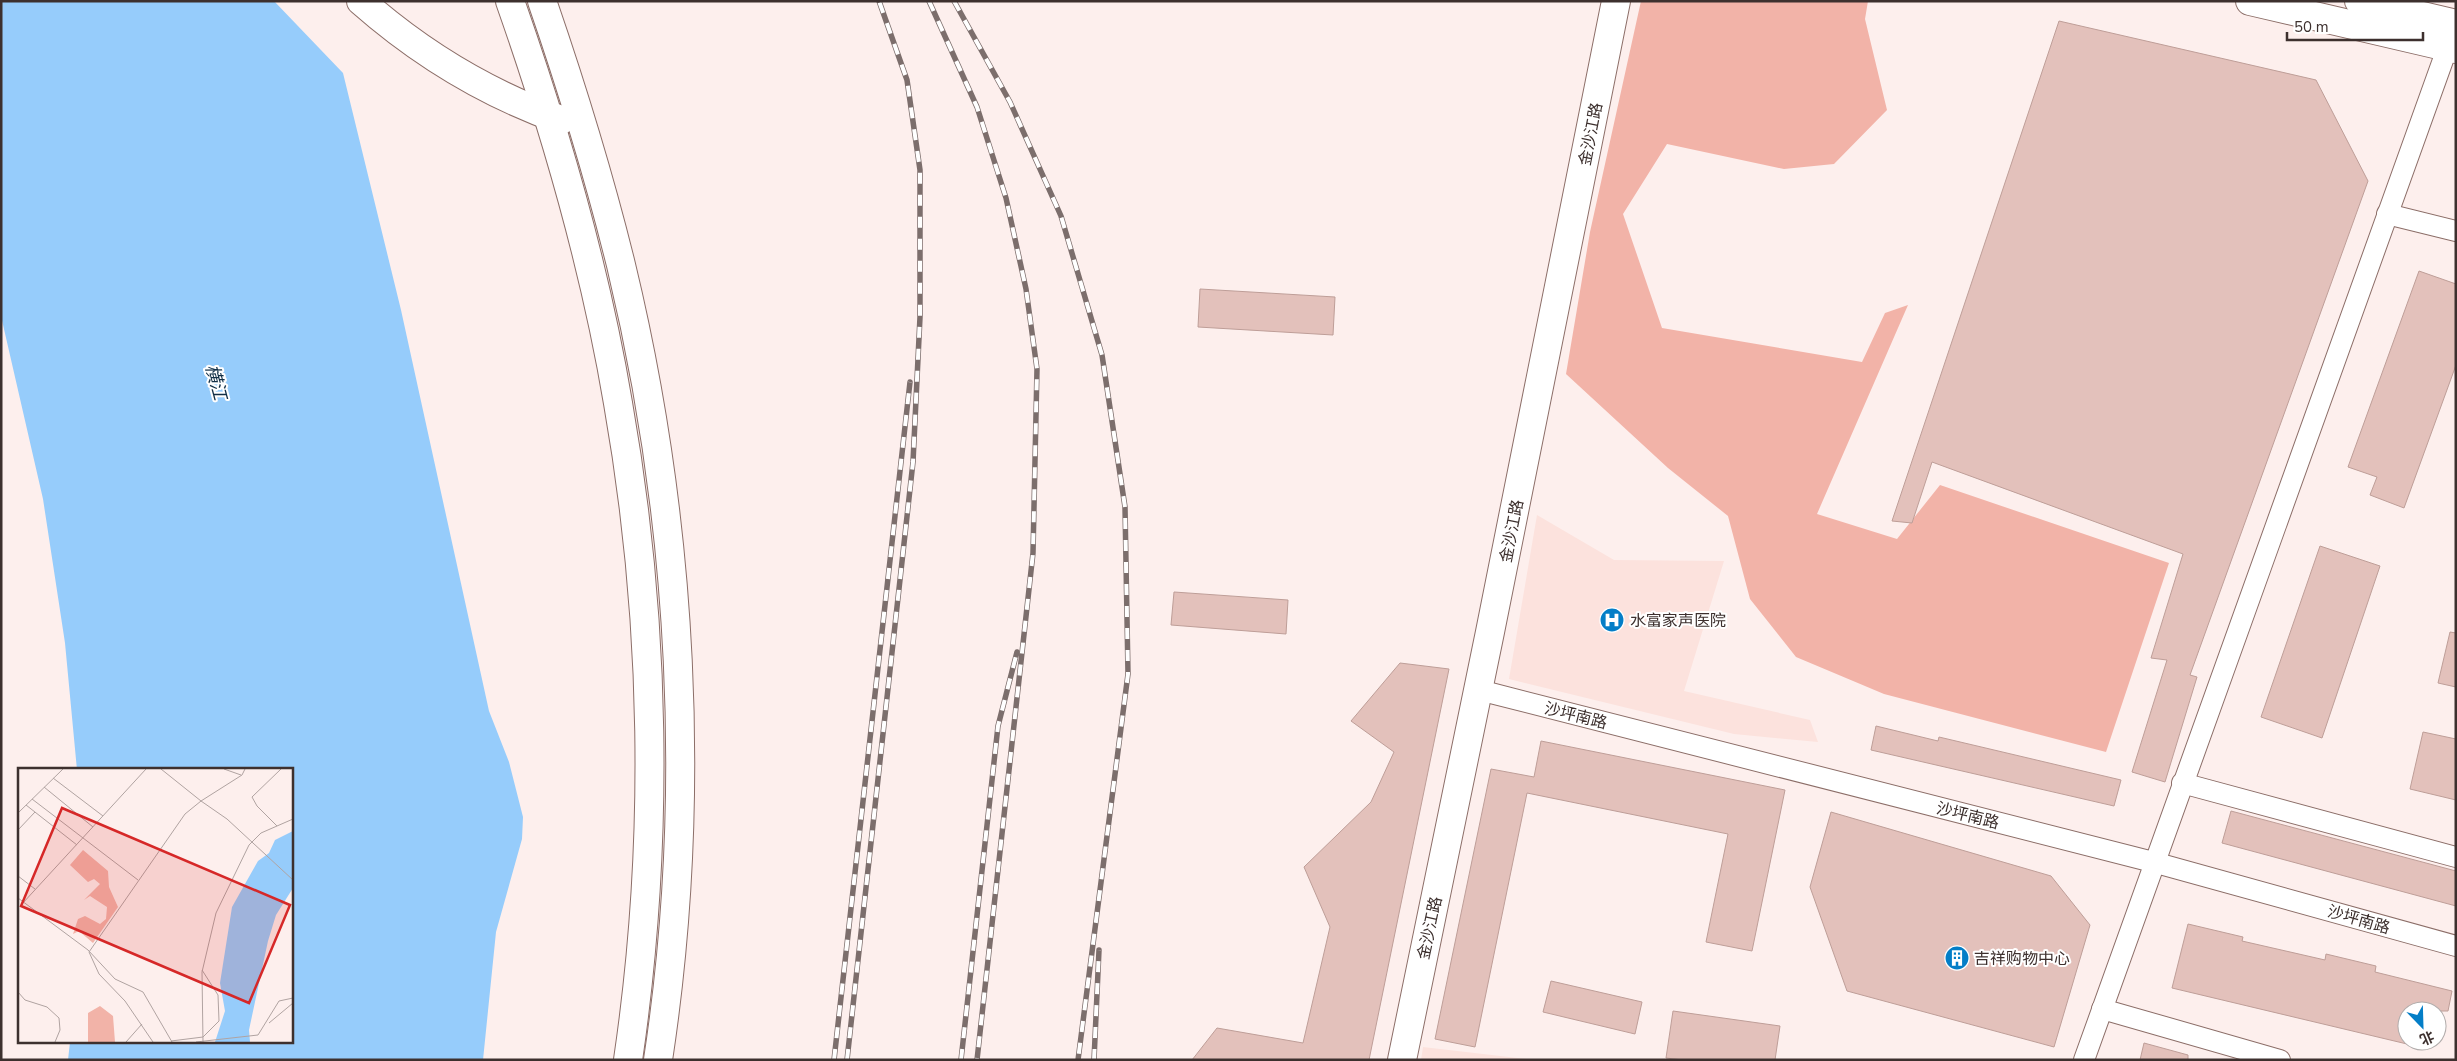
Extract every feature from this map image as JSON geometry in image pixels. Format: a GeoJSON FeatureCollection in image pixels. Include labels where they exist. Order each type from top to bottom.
{"type":"FeatureCollection","features":[{"type":"Feature","properties":{"kind":"main road"},"geometry":{"type":"LineString","coordinates":[[361,1],[428,53],[479,84],[539,112],[584,129]]}},
{"type":"Feature","properties":{"kind":"main road"},"geometry":{"type":"LineString","coordinates":[[510,1],[539,112],[579,222],[606,337],[628,462],[638,544],[648,688],[649,779],[640,952],[628,1060]]}},
{"type":"Feature","properties":{"kind":"main road"},"geometry":{"type":"LineString","coordinates":[[542,1],[584,129],[621,266],[648,397],[668,541],[674,617],[679,770],[676,866],[670,955],[658,1060]]}},
{"type":"Feature","properties":{"kind":"main road","name":"金沙江路"},"geometry":{"type":"LineString","coordinates":[[1402,1060],[1479,690],[1616,1]]}},
{"type":"Feature","properties":{"kind":"main road"},"geometry":{"type":"LineString","coordinates":[[2250,1],[2454,37]]}},
{"type":"Feature","properties":{"kind":"main road"},"geometry":{"type":"LineString","coordinates":[[2359,1],[2454,37]]}},
{"type":"Feature","properties":{"kind":"street"},"geometry":{"type":"LineString","coordinates":[[2084,1060],[2153,862],[2454,37]]}},
{"type":"Feature","properties":{"kind":"street"},"geometry":{"type":"LineString","coordinates":[[2388,214],[2456,231]]}},
{"type":"Feature","properties":{"kind":"street","name":"沙坪南路"},"geometry":{"type":"LineString","coordinates":[[1479,690],[2153,862],[2456,946]]}},
{"type":"Feature","properties":{"kind":"street"},"geometry":{"type":"LineString","coordinates":[[2182,783],[2456,857]]}},
{"type":"Feature","properties":{"kind":"street"},"geometry":{"type":"LineString","coordinates":[[2102,1009],[2280,1060]]}},
{"type":"Feature","properties":{"kind":"shaded area"},"geometry":{"type":"Polygon","coordinates":[[[1641,1],[1868,1],[1865,19],[1887,110],[1834,164],[1784,169],[1667,144],[1623,214],[1662,328],[1862,362],[1885,313],[1908,305],[1817,514],[1897,539],[1940,485],[2169,563],[2106,752],[1884,694],[1796,657],[1750,599],[1728,516],[1668,468],[1566,374],[1590,232],[1641,1]]]}},
{"type":"Feature","properties":{"kind":"shaded area","name":"水富家声医院"},"geometry":{"type":"Polygon","coordinates":[[[1537,515],[1614,560],[1724,561],[1684,691],[1810,720],[1818,742],[1734,734],[1509,679],[1537,515]]]}},
{"type":"Feature","properties":{"kind":"shaded area"},"geometry":{"type":"Polygon","coordinates":[[[1423,1047],[1535,1060],[1421,1060],[1423,1047]]]}},
{"type":"Feature","properties":{"kind":"water","name":"横江"},"geometry":{"type":"Polygon","coordinates":[[[1,1],[274,1],[343,73],[401,310],[489,711],[509,762],[523,817],[522,839],[496,932],[483,1060],[68,1060],[70,1044],[292,1044],[292,768],[77,768],[65,643],[43,499],[1,316],[1,1]]]}},
{"type":"Feature","properties":{"kind":"building"},"geometry":{"type":"Polygon","coordinates":[[[2059,21],[2316,80],[2368,181],[2190,675],[2197,677],[2165,782],[2132,772],[2167,660],[2151,658],[2183,554],[1932,462],[1912,523],[1892,521],[2059,21]]]}},
{"type":"Feature","properties":{"kind":"building"},"geometry":{"type":"Polygon","coordinates":[[[2419,271],[2456,284],[2456,365],[2404,508],[2370,495],[2377,477],[2348,467],[2419,271]]]}},
{"type":"Feature","properties":{"kind":"building"},"geometry":{"type":"Polygon","coordinates":[[[1200,289],[1335,297],[1333,335],[1198,327],[1200,289]]]}},
{"type":"Feature","properties":{"kind":"building"},"geometry":{"type":"Polygon","coordinates":[[[2320,546],[2380,566],[2322,738],[2261,717],[2320,546]]]}},
{"type":"Feature","properties":{"kind":"building"},"geometry":{"type":"Polygon","coordinates":[[[1174,592],[1288,600],[1286,634],[1171,625],[1174,592]]]}},
{"type":"Feature","properties":{"kind":"building"},"geometry":{"type":"Polygon","coordinates":[[[2450,632],[2456,633],[2456,687],[2438,683],[2450,632]]]}},
{"type":"Feature","properties":{"kind":"building"},"geometry":{"type":"Polygon","coordinates":[[[1400,663],[1449,669],[1369,1060],[1192,1060],[1217,1028],[1303,1043],[1330,927],[1304,867],[1371,802],[1394,752],[1351,721],[1400,663]]]}},
{"type":"Feature","properties":{"kind":"building"},"geometry":{"type":"Polygon","coordinates":[[[1876,726],[1938,741],[1939,737],[2121,780],[2114,806],[1871,750],[1876,726]]]}},
{"type":"Feature","properties":{"kind":"building"},"geometry":{"type":"Polygon","coordinates":[[[2423,732],[2456,739],[2456,800],[2410,789],[2423,732]]]}},
{"type":"Feature","properties":{"kind":"building"},"geometry":{"type":"Polygon","coordinates":[[[1541,741],[1785,790],[1752,951],[1706,942],[1728,834],[1527,793],[1475,1047],[1435,1039],[1491,769],[1534,777],[1541,741]]]}},
{"type":"Feature","properties":{"kind":"building"},"geometry":{"type":"Polygon","coordinates":[[[2231,811],[2456,871],[2456,906],[2222,843],[2231,811]]]}},
{"type":"Feature","properties":{"kind":"building","name":"吉祥购物中心"},"geometry":{"type":"Polygon","coordinates":[[[1831,812],[2051,876],[2090,925],[2054,1047],[1847,991],[1810,887],[1831,812]]]}},
{"type":"Feature","properties":{"kind":"building"},"geometry":{"type":"Polygon","coordinates":[[[2188,924],[2243,937],[2242,941],[2325,960],[2326,954],[2376,966],[2375,972],[2452,991],[2448,1011],[2447,1001],[2397,1001],[2397,1042],[2172,988],[2188,924]]]}},
{"type":"Feature","properties":{"kind":"building"},"geometry":{"type":"Polygon","coordinates":[[[1551,981],[1642,1002],[1635,1034],[1543,1012],[1551,981]]]}},
{"type":"Feature","properties":{"kind":"building"},"geometry":{"type":"Polygon","coordinates":[[[1673,1011],[1780,1026],[1775,1060],[1683,1060],[1666,1058],[1673,1011]]]}},
{"type":"Feature","properties":{"kind":"building"},"geometry":{"type":"Polygon","coordinates":[[[2144,1043],[2188,1055],[2188,1060],[2140,1060],[2144,1043]]]}},
{"type":"Feature","properties":{"kind":"railway"},"geometry":{"type":"LineString","coordinates":[[847,1060],[913,462],[920,317],[920,170],[907,80],[879,1]]}},
{"type":"Feature","properties":{"kind":"railway"},"geometry":{"type":"LineString","coordinates":[[929,1],[977,107],[1006,198],[1026,289],[1037,369],[1033,553],[977,1060]]}},
{"type":"Feature","properties":{"kind":"railway"},"geometry":{"type":"LineString","coordinates":[[954,1],[1010,102],[1061,216],[1102,355],[1125,507],[1128,674],[1078,1060]]}},
{"type":"Feature","properties":{"kind":"railway"},"geometry":{"type":"LineString","coordinates":[[834,1060],[910,382]]}},
{"type":"Feature","properties":{"kind":"railway"},"geometry":{"type":"LineString","coordinates":[[961,1060],[998,726],[1017,652]]}},
{"type":"Feature","properties":{"kind":"railway"},"geometry":{"type":"LineString","coordinates":[[1094,1060],[1099,950]]}},
{"type":"Feature","properties":{"kind":"place","name":"水富家声医院"},"geometry":{"type":"Point","coordinates":[1612,620]}},
{"type":"Feature","properties":{"kind":"place","name":"吉祥购物中心"},"geometry":{"type":"Point","coordinates":[1957,958]}}]}
